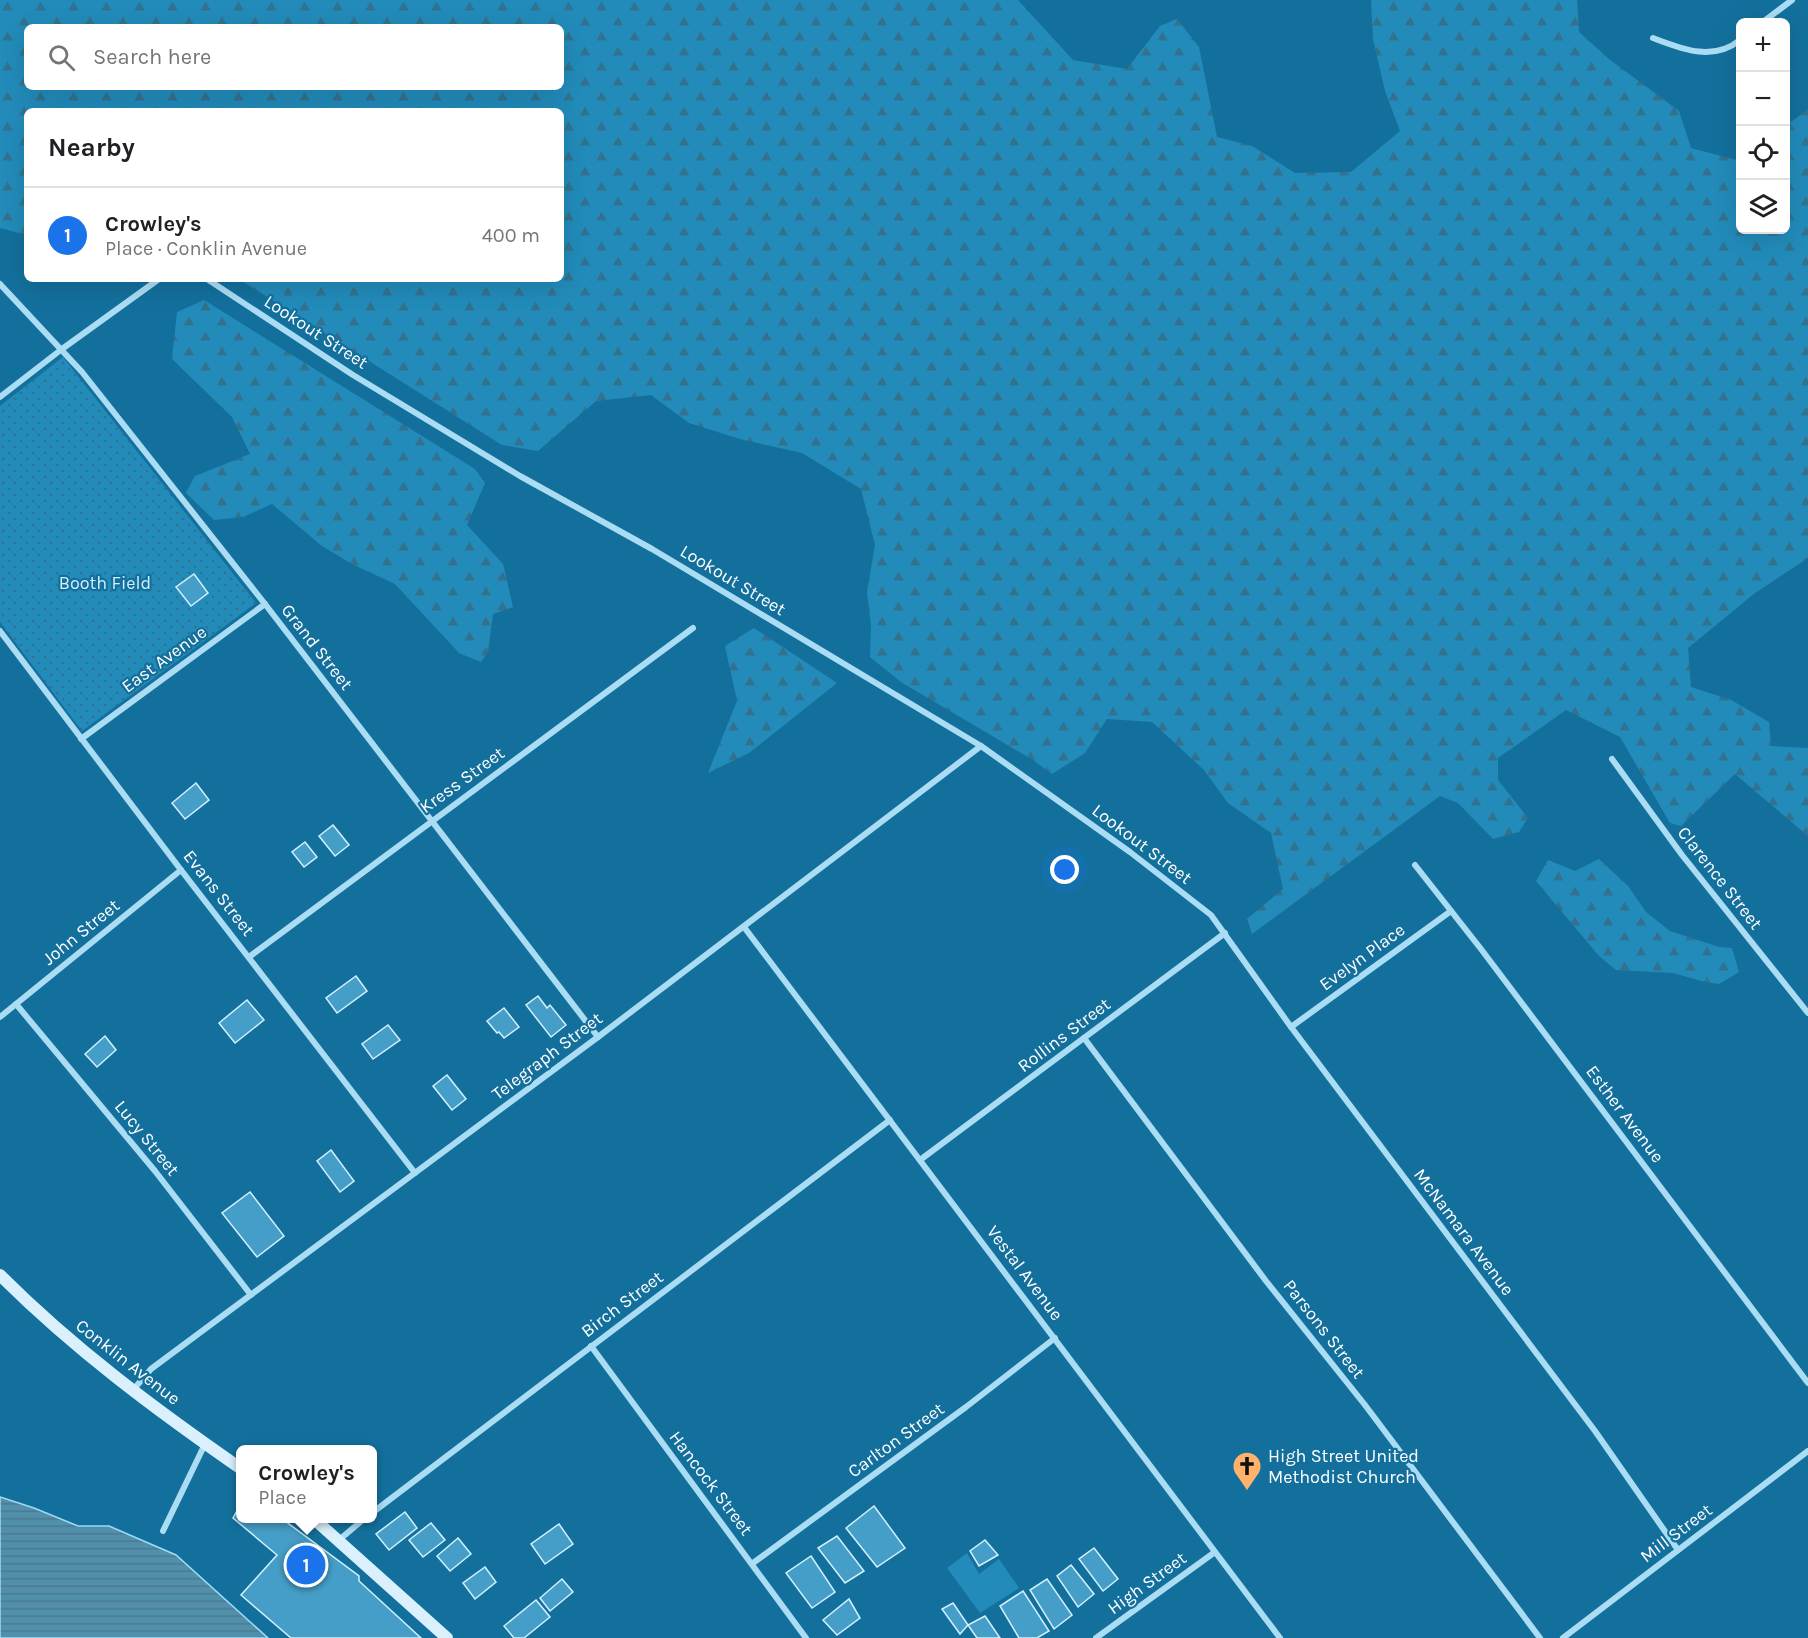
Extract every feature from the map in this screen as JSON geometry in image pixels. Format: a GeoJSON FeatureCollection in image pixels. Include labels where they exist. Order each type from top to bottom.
{"type":"FeatureCollection","features":[{"type":"Feature","properties":{"kind":"main road","name":"Conklin Avenue"},"geometry":{"type":"LineString","coordinates":[[0,1275],[54,1326],[133,1391],[236,1465]]}},
{"type":"Feature","properties":{"kind":"main road"},"geometry":{"type":"LineString","coordinates":[[319,1523],[447,1638]]}},
{"type":"Feature","properties":{"kind":"street"},"geometry":{"type":"LineString","coordinates":[[1768,18],[1792,0]]}},
{"type":"Feature","properties":{"kind":"street"},"geometry":{"type":"LineString","coordinates":[[1653,38],[1688,51],[1712,53],[1736,42]]}},
{"type":"Feature","properties":{"kind":"street"},"geometry":{"type":"LineString","coordinates":[[0,397],[155,282]]}},
{"type":"Feature","properties":{"kind":"street","name":"Lookout Street"},"geometry":{"type":"LineString","coordinates":[[212,282],[352,375],[520,476],[652,549],[981,746],[1130,852],[1211,915],[1225,933]]}},
{"type":"Feature","properties":{"kind":"street","name":"Grand Street"},"geometry":{"type":"LineString","coordinates":[[0,284],[89,381],[265,604],[598,1037]]}},
{"type":"Feature","properties":{"kind":"street","name":"East Avenue"},"geometry":{"type":"LineString","coordinates":[[81,739],[265,604]]}},
{"type":"Feature","properties":{"kind":"street","name":"Kress Street"},"geometry":{"type":"LineString","coordinates":[[249,957],[693,628]]}},
{"type":"Feature","properties":{"kind":"street","name":"Evans Street"},"geometry":{"type":"LineString","coordinates":[[0,631],[181,870],[416,1173]]}},
{"type":"Feature","properties":{"kind":"street","name":"Telegraph Street"},"geometry":{"type":"LineString","coordinates":[[133,1391],[152,1369],[598,1037],[981,746]]}},
{"type":"Feature","properties":{"kind":"street","name":"Clarence Street"},"geometry":{"type":"LineString","coordinates":[[1612,759],[1682,855],[1808,1013]]}},
{"type":"Feature","properties":{"kind":"street","name":"Esther Avenue"},"geometry":{"type":"LineString","coordinates":[[1415,865],[1481,949],[1808,1383]]}},
{"type":"Feature","properties":{"kind":"street","name":"John Street"},"geometry":{"type":"LineString","coordinates":[[0,1017],[181,870]]}},
{"type":"Feature","properties":{"kind":"street","name":"Evelyn Place"},"geometry":{"type":"LineString","coordinates":[[1291,1027],[1451,911]]}},
{"type":"Feature","properties":{"kind":"street","name":"Vestal Avenue"},"geometry":{"type":"LineString","coordinates":[[744,927],[1280,1638]]}},
{"type":"Feature","properties":{"kind":"street","name":"McNamara Avenue"},"geometry":{"type":"LineString","coordinates":[[1225,933],[1291,1027],[1595,1431],[1678,1550]]}},
{"type":"Feature","properties":{"kind":"street","name":"Rollins Street"},"geometry":{"type":"LineString","coordinates":[[920,1160],[1225,933]]}},
{"type":"Feature","properties":{"kind":"street","name":"Lucy Street"},"geometry":{"type":"LineString","coordinates":[[16,1004],[155,1170],[251,1295]]}},
{"type":"Feature","properties":{"kind":"street","name":"Parsons Street"},"geometry":{"type":"LineString","coordinates":[[1084,1038],[1266,1281],[1365,1405],[1540,1638]]}},
{"type":"Feature","properties":{"kind":"street","name":"Birch Street"},"geometry":{"type":"LineString","coordinates":[[377,1509],[890,1120]]}},
{"type":"Feature","properties":{"kind":"street","name":"Carlton Street"},"geometry":{"type":"LineString","coordinates":[[753,1563],[966,1407],[1055,1338]]}},
{"type":"Feature","properties":{"kind":"street","name":"Hancock Street"},"geometry":{"type":"LineString","coordinates":[[591,1346],[806,1638]]}},
{"type":"Feature","properties":{"kind":"street"},"geometry":{"type":"LineString","coordinates":[[163,1531],[205,1444]]}},
{"type":"Feature","properties":{"kind":"street","name":"Mill Street"},"geometry":{"type":"LineString","coordinates":[[1563,1638],[1808,1451]]}},
{"type":"Feature","properties":{"kind":"street"},"geometry":{"type":"LineString","coordinates":[[339,1540],[358,1523]]}},
{"type":"Feature","properties":{"kind":"street","name":"High Street"},"geometry":{"type":"LineString","coordinates":[[1096,1638],[1215,1552]]}},
{"type":"Feature","properties":{"kind":"green space"},"geometry":{"type":"Polygon","coordinates":[[[0,0],[1018,0],[1073,60],[1127,69],[1160,26],[1177,19],[1199,47],[1217,137],[1252,146],[1295,173],[1351,172],[1400,131],[1385,91],[1373,39],[1371,0],[1577,0],[1579,32],[1609,59],[1679,111],[1691,148],[1736,160],[1736,234],[1790,234],[1790,123],[1808,109],[1808,558],[1755,593],[1688,648],[1691,687],[1731,700],[1769,722],[1771,746],[1808,748],[1808,836],[1735,774],[1681,826],[1670,823],[1620,737],[1566,710],[1498,758],[1498,780],[1528,818],[1519,832],[1493,839],[1458,803],[1440,796],[1252,934],[1247,919],[1283,889],[1271,833],[1228,803],[1204,770],[1152,722],[1107,719],[1085,753],[1052,774],[1033,760],[901,682],[870,657],[871,625],[867,592],[875,545],[861,489],[802,453],[740,439],[689,423],[651,395],[596,401],[538,451],[502,445],[244,282],[564,282],[564,108],[24,108],[24,234],[0,228],[0,0]]]}},
{"type":"Feature","properties":{"kind":"green space"},"geometry":{"type":"Polygon","coordinates":[[[204,300],[475,469],[485,483],[467,525],[503,564],[513,607],[493,614],[488,652],[481,662],[459,653],[395,584],[352,564],[322,546],[272,504],[243,517],[214,520],[186,493],[195,476],[250,454],[232,417],[172,359],[177,312],[204,300]]]}},
{"type":"Feature","properties":{"kind":"green space","name":"Booth Field"},"geometry":{"type":"Polygon","coordinates":[[[63,357],[256,603],[82,731],[0,622],[0,406],[63,357]]]}},
{"type":"Feature","properties":{"kind":"green space"},"geometry":{"type":"Polygon","coordinates":[[[754,628],[837,683],[749,753],[708,773],[737,701],[725,646],[754,628]]]}},
{"type":"Feature","properties":{"kind":"green space"},"geometry":{"type":"Polygon","coordinates":[[[1599,859],[1628,886],[1646,912],[1670,931],[1719,947],[1732,948],[1739,972],[1719,984],[1673,973],[1616,970],[1599,956],[1536,881],[1548,860],[1575,871],[1599,859]]]}},
{"type":"Feature","properties":{"kind":"green space"},"geometry":{"type":"Polygon","coordinates":[[[967,1553],[979,1574],[999,1559],[1019,1588],[980,1613],[947,1568],[967,1553]]]}},
{"type":"Feature","properties":{"kind":"shaded area"},"geometry":{"type":"Polygon","coordinates":[[[0,1497],[78,1526],[109,1526],[176,1555],[268,1638],[0,1638],[0,1497]]]}},
{"type":"Feature","properties":{"kind":"building"},"geometry":{"type":"Polygon","coordinates":[[[194,574],[208,593],[191,606],[176,587],[194,574]]]}},
{"type":"Feature","properties":{"kind":"building"},"geometry":{"type":"Polygon","coordinates":[[[196,783],[209,800],[185,819],[172,803],[196,783]]]}},
{"type":"Feature","properties":{"kind":"building"},"geometry":{"type":"Polygon","coordinates":[[[333,825],[349,845],[335,856],[319,836],[333,825]]]}},
{"type":"Feature","properties":{"kind":"building"},"geometry":{"type":"Polygon","coordinates":[[[305,842],[317,857],[304,867],[292,852],[305,842]]]}},
{"type":"Feature","properties":{"kind":"building"},"geometry":{"type":"Polygon","coordinates":[[[356,976],[367,991],[337,1013],[326,998],[356,976]]]}},
{"type":"Feature","properties":{"kind":"building"},"geometry":{"type":"Polygon","coordinates":[[[538,996],[547,1008],[550,1005],[566,1025],[551,1037],[526,1005],[538,996]]]}},
{"type":"Feature","properties":{"kind":"building"},"geometry":{"type":"Polygon","coordinates":[[[247,1000],[264,1020],[235,1043],[219,1023],[247,1000]]]}},
{"type":"Feature","properties":{"kind":"building"},"geometry":{"type":"Polygon","coordinates":[[[504,1008],[519,1027],[504,1038],[487,1021],[504,1008]]]}},
{"type":"Feature","properties":{"kind":"building"},"geometry":{"type":"Polygon","coordinates":[[[388,1025],[400,1040],[373,1059],[362,1044],[388,1025]]]}},
{"type":"Feature","properties":{"kind":"building"},"geometry":{"type":"Polygon","coordinates":[[[105,1036],[116,1050],[97,1067],[85,1054],[105,1036]]]}},
{"type":"Feature","properties":{"kind":"building"},"geometry":{"type":"Polygon","coordinates":[[[447,1075],[466,1099],[452,1110],[433,1086],[447,1075]]]}},
{"type":"Feature","properties":{"kind":"building"},"geometry":{"type":"Polygon","coordinates":[[[331,1150],[354,1181],[340,1192],[317,1161],[331,1150]]]}},
{"type":"Feature","properties":{"kind":"building"},"geometry":{"type":"Polygon","coordinates":[[[250,1192],[284,1236],[257,1257],[222,1213],[250,1192]]]}},
{"type":"Feature","properties":{"kind":"building"},"geometry":{"type":"Polygon","coordinates":[[[874,1506],[905,1548],[877,1567],[846,1528],[874,1506]]]}},
{"type":"Feature","properties":{"kind":"building"},"geometry":{"type":"Polygon","coordinates":[[[405,1512],[417,1528],[389,1550],[376,1534],[405,1512]]]}},
{"type":"Feature","properties":{"kind":"building"},"geometry":{"type":"Polygon","coordinates":[[[239,1523],[288,1523],[359,1576],[359,1581],[421,1638],[291,1638],[241,1595],[277,1555],[239,1523]]]}},
{"type":"Feature","properties":{"kind":"building"},"geometry":{"type":"Polygon","coordinates":[[[431,1523],[445,1540],[423,1557],[409,1540],[431,1523]]]}},
{"type":"Feature","properties":{"kind":"building"},"geometry":{"type":"Polygon","coordinates":[[[559,1524],[573,1544],[545,1564],[531,1544],[559,1524]]]}},
{"type":"Feature","properties":{"kind":"building"},"geometry":{"type":"Polygon","coordinates":[[[837,1536],[864,1571],[845,1583],[818,1548],[837,1536]]]}},
{"type":"Feature","properties":{"kind":"building"},"geometry":{"type":"Polygon","coordinates":[[[458,1538],[471,1554],[450,1571],[437,1556],[458,1538]]]}},
{"type":"Feature","properties":{"kind":"building"},"geometry":{"type":"Polygon","coordinates":[[[985,1540],[998,1555],[979,1566],[970,1551],[985,1540]]]}},
{"type":"Feature","properties":{"kind":"building"},"geometry":{"type":"Polygon","coordinates":[[[1094,1548],[1118,1579],[1103,1591],[1079,1559],[1094,1548]]]}},
{"type":"Feature","properties":{"kind":"building"},"geometry":{"type":"Polygon","coordinates":[[[811,1556],[835,1592],[812,1608],[786,1573],[811,1556]]]}},
{"type":"Feature","properties":{"kind":"building"},"geometry":{"type":"Polygon","coordinates":[[[1071,1565],[1094,1594],[1078,1607],[1057,1576],[1071,1565]]]}},
{"type":"Feature","properties":{"kind":"building"},"geometry":{"type":"Polygon","coordinates":[[[485,1567],[496,1582],[475,1599],[463,1583],[485,1567]]]}},
{"type":"Feature","properties":{"kind":"building"},"geometry":{"type":"Polygon","coordinates":[[[562,1579],[573,1592],[550,1611],[540,1598],[562,1579]]]}},
{"type":"Feature","properties":{"kind":"building"},"geometry":{"type":"Polygon","coordinates":[[[1047,1579],[1072,1615],[1054,1629],[1030,1590],[1047,1579]]]}},
{"type":"Feature","properties":{"kind":"building"},"geometry":{"type":"Polygon","coordinates":[[[1023,1591],[1049,1631],[1037,1638],[1019,1638],[1000,1606],[1023,1591]]]}},
{"type":"Feature","properties":{"kind":"building"},"geometry":{"type":"Polygon","coordinates":[[[849,1599],[860,1618],[837,1635],[823,1620],[849,1599]]]}},
{"type":"Feature","properties":{"kind":"building"},"geometry":{"type":"Polygon","coordinates":[[[536,1600],[550,1617],[524,1638],[514,1638],[504,1626],[536,1600]]]}},
{"type":"Feature","properties":{"kind":"building"},"geometry":{"type":"Polygon","coordinates":[[[953,1603],[968,1625],[960,1634],[942,1609],[953,1603]]]}},
{"type":"Feature","properties":{"kind":"building"},"geometry":{"type":"Polygon","coordinates":[[[985,1616],[1000,1638],[977,1638],[968,1625],[985,1616]]]}},
{"type":"Feature","properties":{"kind":"place","name":"High Street United Methodist Church"},"geometry":{"type":"Point","coordinates":[1247,1492]}},
{"type":"Feature","properties":{"kind":"place","name":"Crowley's"},"geometry":{"type":"Point","coordinates":[306,1565]}}]}
